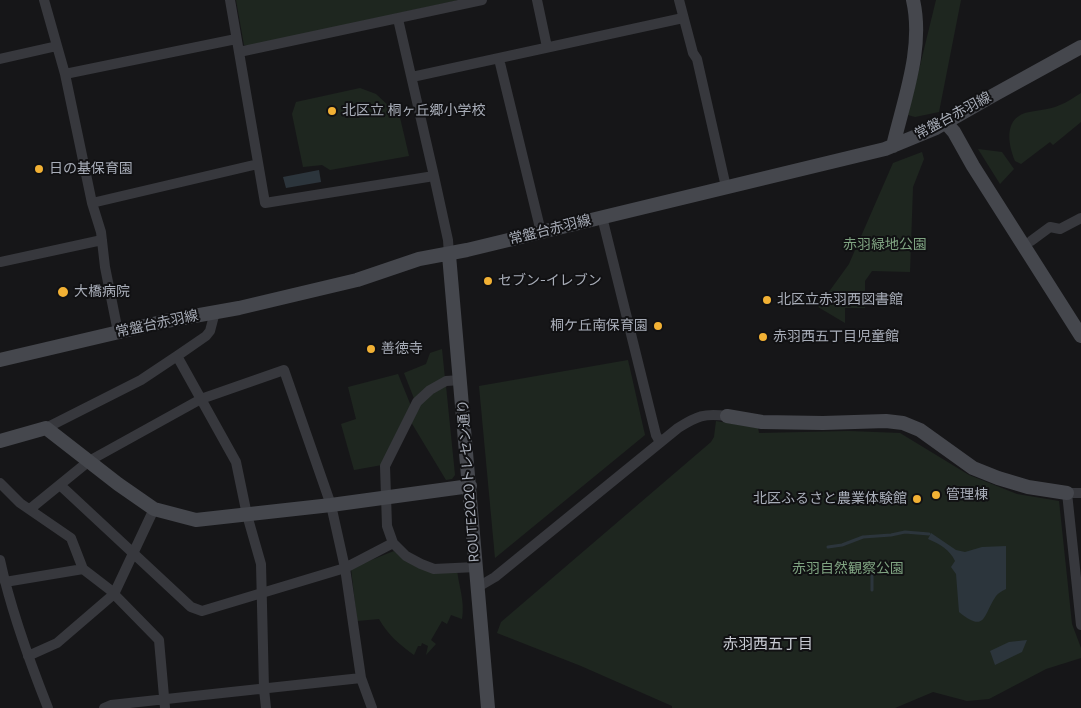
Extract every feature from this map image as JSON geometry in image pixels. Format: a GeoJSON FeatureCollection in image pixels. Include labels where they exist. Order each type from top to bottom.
{"type":"FeatureCollection","features":[{"type":"Feature","properties":{"kind":"main road"},"geometry":{"type":"LineString","coordinates":[[893,146],[914,54],[916,26],[914,0]]}},
{"type":"Feature","properties":{"kind":"main road","name":"常盤台赤羽線"},"geometry":{"type":"LineString","coordinates":[[0,360],[171,320],[363,279],[419,259],[449,254],[726,188],[893,146],[946,123],[1081,47]]}},
{"type":"Feature","properties":{"kind":"main road"},"geometry":{"type":"LineString","coordinates":[[946,123],[954,132],[973,166],[1081,336]]}},
{"type":"Feature","properties":{"kind":"main road","name":"ROUTE2020トレセン通り"},"geometry":{"type":"LineString","coordinates":[[449,254],[488,708]]}},
{"type":"Feature","properties":{"kind":"main road"},"geometry":{"type":"LineString","coordinates":[[727,416],[762,422],[886,421],[903,423],[920,430],[973,468],[1028,487],[1074,493]]}},
{"type":"Feature","properties":{"kind":"main road"},"geometry":{"type":"LineString","coordinates":[[0,441],[46,428],[118,484],[154,509],[196,520],[331,505],[470,486]]}},
{"type":"Feature","properties":{"kind":"street"},"geometry":{"type":"LineString","coordinates":[[44,0],[64,74],[92,203],[102,232],[105,267],[118,332]]}},
{"type":"Feature","properties":{"kind":"street"},"geometry":{"type":"LineString","coordinates":[[230,0],[265,203],[434,176]]}},
{"type":"Feature","properties":{"kind":"street"},"geometry":{"type":"LineString","coordinates":[[239,52],[482,0]]}},
{"type":"Feature","properties":{"kind":"street"},"geometry":{"type":"LineString","coordinates":[[537,0],[547,47]]}},
{"type":"Feature","properties":{"kind":"street"},"geometry":{"type":"LineString","coordinates":[[679,0],[683,18],[697,58],[726,188]]}},
{"type":"Feature","properties":{"kind":"street"},"geometry":{"type":"LineString","coordinates":[[412,77],[683,18]]}},
{"type":"Feature","properties":{"kind":"street"},"geometry":{"type":"LineString","coordinates":[[398,19],[448,240],[449,254]]}},
{"type":"Feature","properties":{"kind":"street"},"geometry":{"type":"LineString","coordinates":[[64,74],[236,39]]}},
{"type":"Feature","properties":{"kind":"street"},"geometry":{"type":"LineString","coordinates":[[0,60],[56,46]]}},
{"type":"Feature","properties":{"kind":"street"},"geometry":{"type":"LineString","coordinates":[[499,58],[541,232]]}},
{"type":"Feature","properties":{"kind":"street"},"geometry":{"type":"LineString","coordinates":[[92,203],[258,164]]}},
{"type":"Feature","properties":{"kind":"street"},"geometry":{"type":"LineString","coordinates":[[602,217],[656,435],[660,442]]}},
{"type":"Feature","properties":{"kind":"street"},"geometry":{"type":"LineString","coordinates":[[1031,241],[1050,227],[1060,228],[1081,218]]}},
{"type":"Feature","properties":{"kind":"street"},"geometry":{"type":"LineString","coordinates":[[0,262],[102,240]]}},
{"type":"Feature","properties":{"kind":"street"},"geometry":{"type":"LineString","coordinates":[[46,428],[141,380],[177,356],[206,336],[210,331],[215,312]]}},
{"type":"Feature","properties":{"kind":"street"},"geometry":{"type":"LineString","coordinates":[[177,356],[236,462],[260,564],[266,708]]}},
{"type":"Feature","properties":{"kind":"street"},"geometry":{"type":"LineString","coordinates":[[30,509],[89,461],[201,398],[284,370],[331,505],[345,568],[361,678],[372,708]]}},
{"type":"Feature","properties":{"kind":"street"},"geometry":{"type":"LineString","coordinates":[[461,380],[446,381],[430,390],[417,402],[385,466],[387,526],[393,543],[406,556],[434,569],[476,567]]}},
{"type":"Feature","properties":{"kind":"street"},"geometry":{"type":"LineString","coordinates":[[478,587],[495,577],[660,442],[696,416],[713,414],[727,416]]}},
{"type":"Feature","properties":{"kind":"street"},"geometry":{"type":"LineString","coordinates":[[0,483],[20,502],[70,538],[83,569],[109,589],[159,640],[164,704]]}},
{"type":"Feature","properties":{"kind":"street"},"geometry":{"type":"LineString","coordinates":[[60,485],[191,606],[202,611],[345,568],[393,543]]}},
{"type":"Feature","properties":{"kind":"street"},"geometry":{"type":"LineString","coordinates":[[1074,493],[1081,625]]}},
{"type":"Feature","properties":{"kind":"street"},"geometry":{"type":"LineString","coordinates":[[28,656],[57,643],[114,594],[154,509]]}},
{"type":"Feature","properties":{"kind":"street"},"geometry":{"type":"LineString","coordinates":[[0,560],[28,656],[48,708]]}},
{"type":"Feature","properties":{"kind":"street"},"geometry":{"type":"LineString","coordinates":[[5,582],[83,569]]}},
{"type":"Feature","properties":{"kind":"street"},"geometry":{"type":"LineString","coordinates":[[104,708],[111,705],[164,704],[264,689],[361,678]]}},
{"type":"Feature","properties":{"kind":"green space"},"geometry":{"type":"Polygon","coordinates":[[[236,0],[459,0],[249,46],[244,45],[236,0]]]}},
{"type":"Feature","properties":{"kind":"green space"},"geometry":{"type":"Polygon","coordinates":[[[936,0],[961,0],[939,112],[915,117],[908,115],[936,0]]]}},
{"type":"Feature","properties":{"kind":"green space"},"geometry":{"type":"Polygon","coordinates":[[[360,88],[376,94],[392,109],[398,109],[409,156],[330,170],[322,165],[303,167],[292,114],[296,102],[360,88]]]}},
{"type":"Feature","properties":{"kind":"green space"},"geometry":{"type":"Polygon","coordinates":[[[1081,93],[1081,122],[1053,145],[1050,142],[1021,164],[1015,161],[1010,133],[1011,127],[1018,116],[1056,107],[1081,93]]]}},
{"type":"Feature","properties":{"kind":"green space"},"geometry":{"type":"Polygon","coordinates":[[[978,149],[1002,152],[1014,169],[1000,184],[978,149]]]}},
{"type":"Feature","properties":{"kind":"green space","name":"赤羽緑地公園"},"geometry":{"type":"Polygon","coordinates":[[[922,152],[924,159],[913,187],[910,272],[872,271],[865,281],[865,308],[845,308],[845,323],[818,307],[849,264],[893,163],[922,152]]]}},
{"type":"Feature","properties":{"kind":"green space"},"geometry":{"type":"Polygon","coordinates":[[[442,349],[445,379],[415,401],[404,373],[426,364],[430,353],[442,349]]]}},
{"type":"Feature","properties":{"kind":"green space"},"geometry":{"type":"Polygon","coordinates":[[[628,360],[645,435],[495,558],[479,386],[628,360]]]}},
{"type":"Feature","properties":{"kind":"green space"},"geometry":{"type":"Polygon","coordinates":[[[398,374],[411,406],[382,465],[354,470],[341,424],[356,419],[348,387],[398,374]]]}},
{"type":"Feature","properties":{"kind":"green space"},"geometry":{"type":"Polygon","coordinates":[[[446,386],[455,475],[452,479],[446,480],[411,422],[424,400],[446,386]]]}},
{"type":"Feature","properties":{"kind":"green space","name":"赤羽自然観察公園"},"geometry":{"type":"Polygon","coordinates":[[[716,421],[758,428],[759,433],[849,431],[900,433],[969,475],[1017,494],[1059,501],[1072,624],[1081,648],[1081,658],[1046,669],[989,699],[967,701],[933,692],[895,708],[672,708],[672,706],[581,666],[497,633],[501,622],[711,442],[714,437],[716,421]]]}},
{"type":"Feature","properties":{"kind":"green space"},"geometry":{"type":"Polygon","coordinates":[[[394,551],[405,561],[457,570],[462,601],[462,619],[451,615],[447,624],[442,621],[431,640],[436,644],[426,655],[428,646],[422,643],[421,646],[418,646],[414,655],[394,639],[379,619],[357,621],[351,568],[394,551]]]}},
{"type":"Feature","properties":{"kind":"shaded area"},"geometry":{"type":"Polygon","coordinates":[[[319,170],[321,182],[286,188],[283,177],[319,170]]]}},
{"type":"Feature","properties":{"kind":"shaded area"},"geometry":{"type":"Polygon","coordinates":[[[931,533],[956,550],[965,552],[982,547],[1006,546],[1006,589],[997,595],[986,615],[979,622],[959,612],[956,574],[951,567],[955,561],[944,548],[928,539],[931,533]]]}},
{"type":"Feature","properties":{"kind":"shaded area"},"geometry":{"type":"Polygon","coordinates":[[[1027,640],[1022,652],[995,665],[990,651],[1009,642],[1027,640]]]}},
{"type":"Feature","properties":{"kind":"waterway"},"geometry":{"type":"LineString","coordinates":[[828,547],[842,545],[863,537],[905,532],[929,534]]}},
{"type":"Feature","properties":{"kind":"waterway"},"geometry":{"type":"LineString","coordinates":[[872,565],[872,590]]}},
{"type":"Feature","properties":{"kind":"place","name":"北区立 桐ヶ丘郷小学校"},"geometry":{"type":"Point","coordinates":[332,111]}},
{"type":"Feature","properties":{"kind":"place","name":"日の基保育園"},"geometry":{"type":"Point","coordinates":[39,169]}},
{"type":"Feature","properties":{"kind":"place","name":"セブン-イレブン"},"geometry":{"type":"Point","coordinates":[488,281]}},
{"type":"Feature","properties":{"kind":"place","name":"大橋病院"},"geometry":{"type":"Point","coordinates":[63,292]}},
{"type":"Feature","properties":{"kind":"place","name":"北区立赤羽西図書館"},"geometry":{"type":"Point","coordinates":[767,300]}},
{"type":"Feature","properties":{"kind":"place","name":"桐ケ丘南保育園"},"geometry":{"type":"Point","coordinates":[658,326]}},
{"type":"Feature","properties":{"kind":"place","name":"赤羽西五丁目児童館"},"geometry":{"type":"Point","coordinates":[763,337]}},
{"type":"Feature","properties":{"kind":"place","name":"善徳寺"},"geometry":{"type":"Point","coordinates":[371,349]}},
{"type":"Feature","properties":{"kind":"place","name":"管理棟"},"geometry":{"type":"Point","coordinates":[936,495]}},
{"type":"Feature","properties":{"kind":"place","name":"北区ふるさと農業体験館"},"geometry":{"type":"Point","coordinates":[917,499]}},
{"type":"Feature","properties":{"kind":"district","name":"赤羽西五丁目"},"geometry":{"type":"Point","coordinates":[768,645]}}]}
